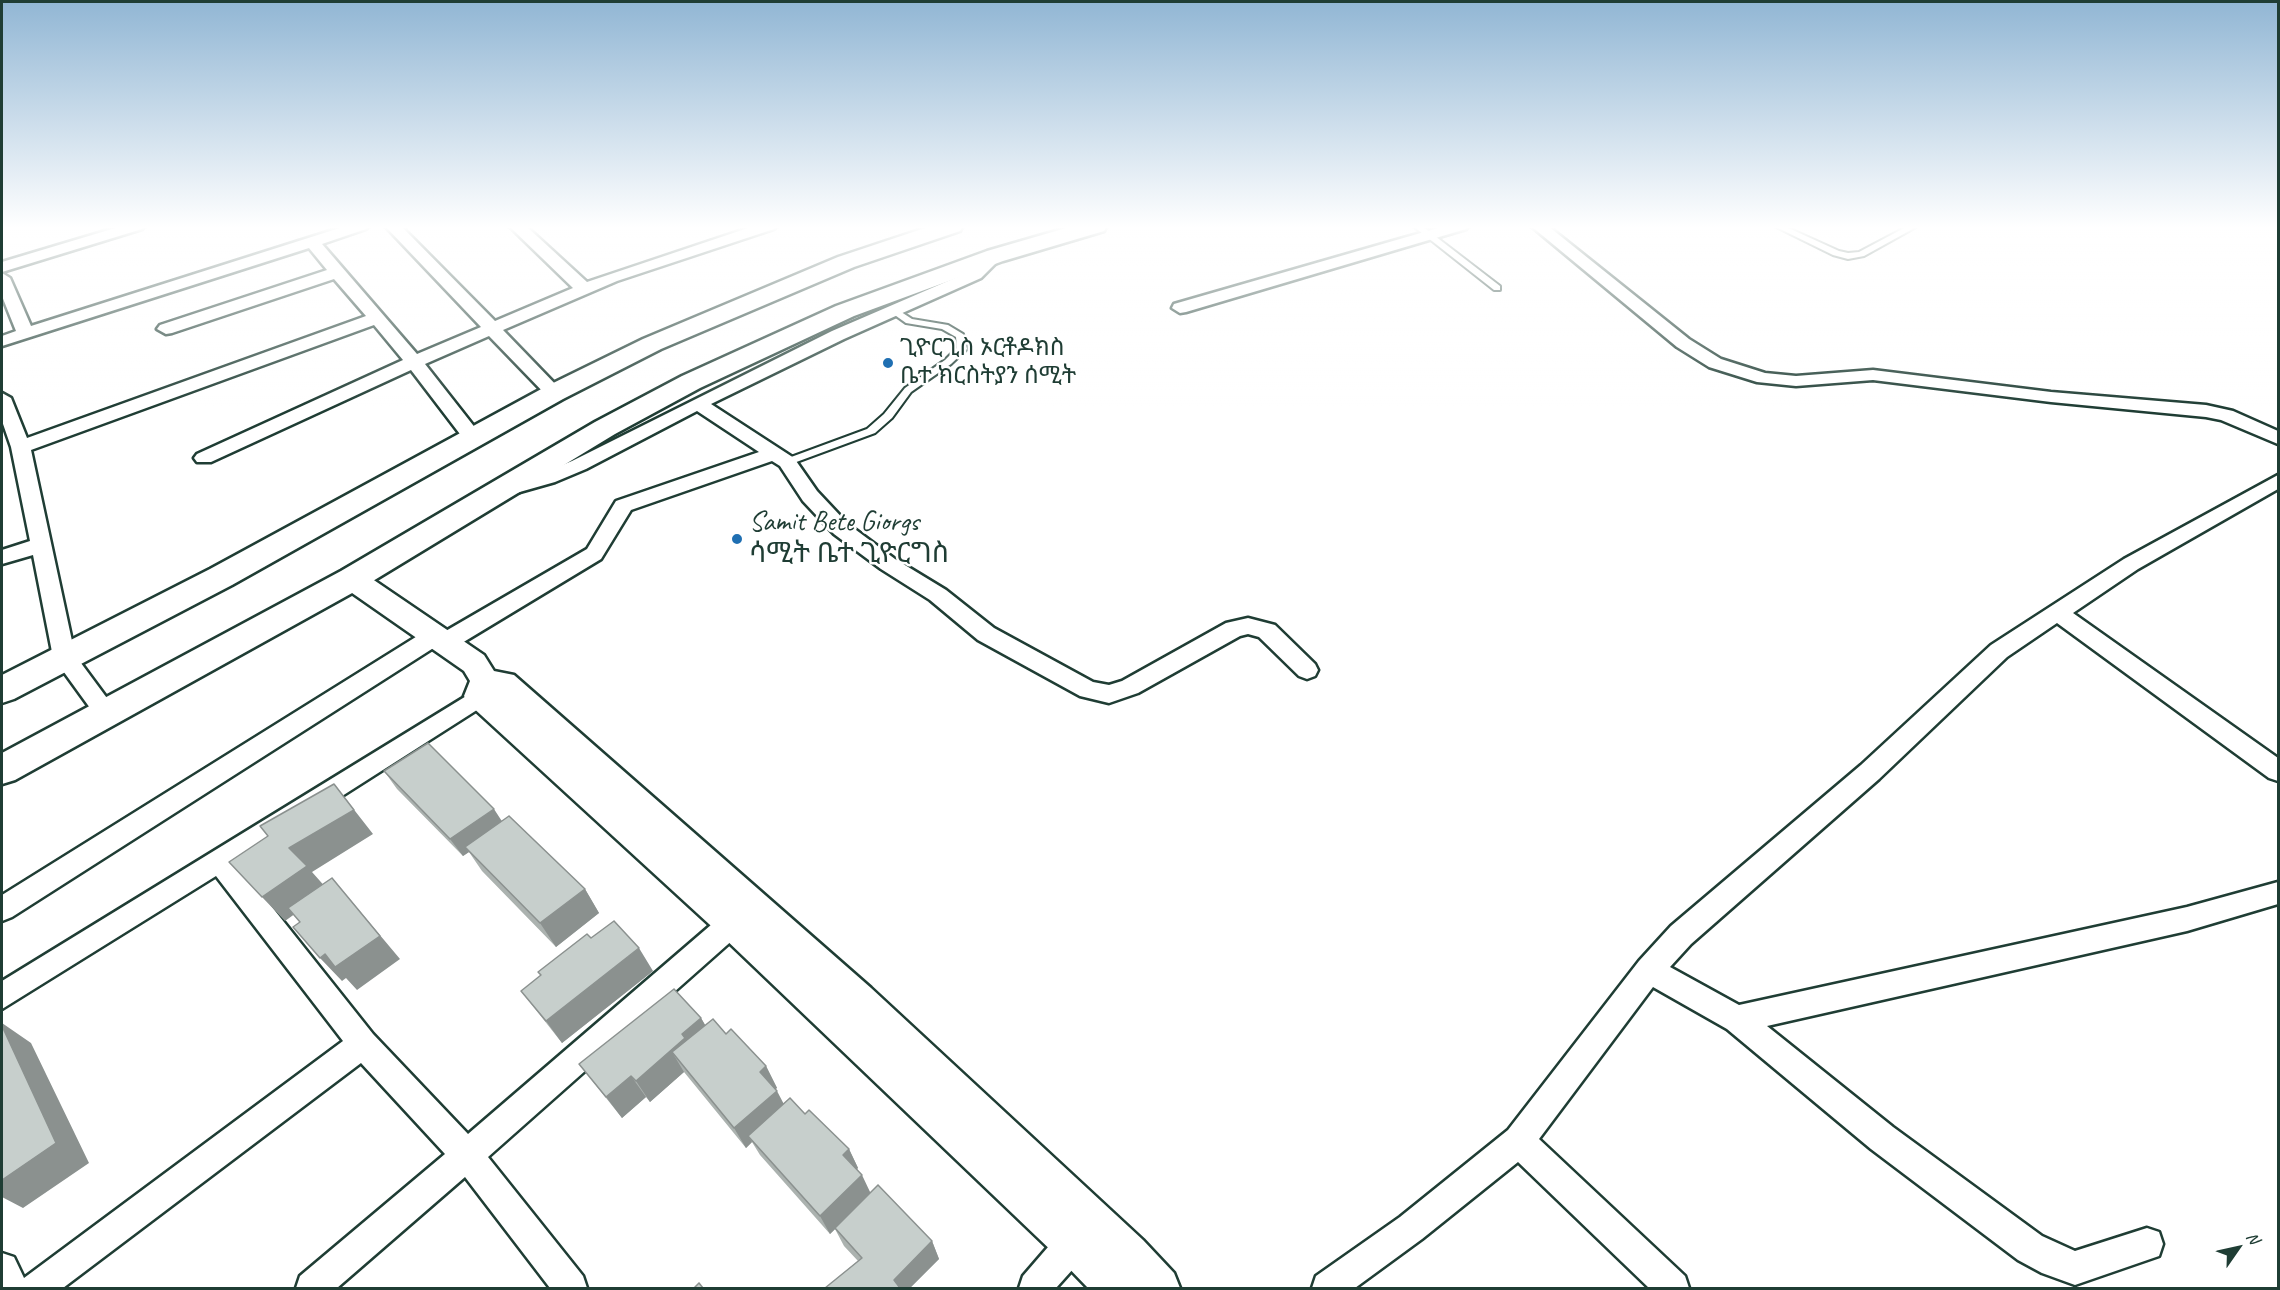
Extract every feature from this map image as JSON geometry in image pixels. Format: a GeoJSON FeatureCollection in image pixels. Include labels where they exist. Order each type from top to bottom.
{"type":"FeatureCollection","features":[{"type":"Feature","properties":{"kind":"main road"},"geometry":{"type":"LineString","coordinates":[[2,690],[221,577],[554,393],[652,344],[786,286]]}},
{"type":"Feature","properties":{"kind":"main road"},"geometry":{"type":"LineString","coordinates":[[2,771],[352,579],[605,428],[691,382],[845,311],[913,286]]}},
{"type":"Feature","properties":{"kind":"street"},"geometry":{"type":"LineString","coordinates":[[6,286],[26,333]]}},
{"type":"Feature","properties":{"kind":"street"},"geometry":{"type":"LineString","coordinates":[[2,342],[171,286]]}},
{"type":"Feature","properties":{"kind":"street"},"geometry":{"type":"LineString","coordinates":[[166,329],[295,286]]}},
{"type":"Feature","properties":{"kind":"street"},"geometry":{"type":"LineString","coordinates":[[350,286],[414,362],[473,438]]}},
{"type":"Feature","properties":{"kind":"street"},"geometry":{"type":"LineString","coordinates":[[453,286],[554,393]]}},
{"type":"Feature","properties":{"kind":"street"},"geometry":{"type":"LineString","coordinates":[[581,286],[584,289]]}},
{"type":"Feature","properties":{"kind":"street"},"geometry":{"type":"LineString","coordinates":[[204,458],[414,362],[591,286]]}},
{"type":"Feature","properties":{"kind":"street"},"geometry":{"type":"LineString","coordinates":[[499,491],[548,478],[579,465],[698,403],[838,335],[950,286]]}},
{"type":"Feature","properties":{"kind":"street"},"geometry":{"type":"LineString","coordinates":[[1180,308],[1256,286]]}},
{"type":"Feature","properties":{"kind":"street"},"geometry":{"type":"LineString","coordinates":[[1613,286],[1683,343],[1715,363],[1763,378],[1796,381],[1873,375],[2278,421]]}},
{"type":"Feature","properties":{"kind":"street"},"geometry":{"type":"LineString","coordinates":[[21,447],[378,318]]}},
{"type":"Feature","properties":{"kind":"street"},"geometry":{"type":"LineString","coordinates":[[2,398],[21,447],[64,657],[106,713]]}},
{"type":"Feature","properties":{"kind":"street"},"geometry":{"type":"LineString","coordinates":[[698,403],[781,457],[810,496],[841,529],[888,564],[938,595],[986,634],[1088,690],[1108,694],[1130,687],[1234,629],[1248,626],[1267,631],[1307,670]]}},
{"type":"Feature","properties":{"kind":"street"},"geometry":{"type":"LineString","coordinates":[[2226,415],[2278,438]]}},
{"type":"Feature","properties":{"kind":"street"},"geometry":{"type":"LineString","coordinates":[[2,909],[440,640],[594,554],[603,543],[623,506],[781,457]]}},
{"type":"Feature","properties":{"kind":"street"},"geometry":{"type":"LineString","coordinates":[[1328,1288],[1411,1228],[1519,1141],[1649,970],[1681,935],[1870,772],[1999,651],[2131,564],[2278,481]]}},
{"type":"Feature","properties":{"kind":"street"},"geometry":{"type":"LineString","coordinates":[[2,557],[42,545]]}},
{"type":"Feature","properties":{"kind":"street"},"geometry":{"type":"LineString","coordinates":[[352,579],[474,663],[489,687],[742,915],[858,1000],[1083,1233],[1112,1277],[1159,1288]]}},
{"type":"Feature","properties":{"kind":"street"},"geometry":{"type":"LineString","coordinates":[[2057,612],[2278,771]]}},
{"type":"Feature","properties":{"kind":"street"},"geometry":{"type":"LineString","coordinates":[[2,996],[489,687]]}},
{"type":"Feature","properties":{"kind":"street"},"geometry":{"type":"LineString","coordinates":[[219,860],[363,1044],[467,1155],[571,1288]]}},
{"type":"Feature","properties":{"kind":"street"},"geometry":{"type":"LineString","coordinates":[[1737,1019],[2187,919],[2278,893]]}},
{"type":"Feature","properties":{"kind":"street"},"geometry":{"type":"LineString","coordinates":[[312,1288],[742,915]]}},
{"type":"Feature","properties":{"kind":"street"},"geometry":{"type":"LineString","coordinates":[[1649,970],[1737,1019],[1882,1138],[2030,1248],[2075,1269],[2147,1244]]}},
{"type":"Feature","properties":{"kind":"street"},"geometry":{"type":"LineString","coordinates":[[36,1288],[363,1044]]}},
{"type":"Feature","properties":{"kind":"street"},"geometry":{"type":"LineString","coordinates":[[1519,1141],[1673,1288]]}},
{"type":"Feature","properties":{"kind":"street"},"geometry":{"type":"LineString","coordinates":[[1035,1288],[1083,1233]]}},
{"type":"Feature","properties":{"kind":"street"},"geometry":{"type":"LineString","coordinates":[[2,1269],[11,1288]]}},
{"type":"Feature","properties":{"kind":"lane"},"geometry":{"type":"LineString","coordinates":[[781,457],[871,431],[888,416],[908,390],[948,363],[962,349],[960,336],[945,327],[909,321],[895,311]]}},
{"type":"Feature","properties":{"kind":"building"},"geometry":{"type":"Polygon","coordinates":[[[428,743],[494,809],[450,839],[384,771],[428,743]]]}},
{"type":"Feature","properties":{"kind":"building"},"geometry":{"type":"Polygon","coordinates":[[[334,784],[354,810],[289,848],[307,866],[262,897],[229,862],[268,836],[260,826],[334,784]]]}},
{"type":"Feature","properties":{"kind":"building"},"geometry":{"type":"Polygon","coordinates":[[[509,816],[585,889],[540,923],[465,847],[509,816]]]}},
{"type":"Feature","properties":{"kind":"building"},"geometry":{"type":"Polygon","coordinates":[[[332,878],[380,936],[335,967],[325,954],[320,958],[293,927],[300,922],[288,908],[332,878]]]}},
{"type":"Feature","properties":{"kind":"building"},"geometry":{"type":"Polygon","coordinates":[[[614,921],[639,948],[546,1021],[521,991],[541,975],[538,972],[587,934],[591,938],[614,921]]]}},
{"type":"Feature","properties":{"kind":"building"},"geometry":{"type":"Polygon","coordinates":[[[674,989],[701,1018],[682,1034],[685,1038],[636,1081],[631,1076],[606,1097],[579,1064],[674,989]]]}},
{"type":"Feature","properties":{"kind":"building"},"geometry":{"type":"Polygon","coordinates":[[[713,1019],[726,1034],[731,1029],[766,1066],[760,1072],[777,1091],[734,1128],[672,1052],[713,1019]]]}},
{"type":"Feature","properties":{"kind":"building"},"geometry":{"type":"Polygon","coordinates":[[[2,1026],[56,1143],[2,1180],[2,1026]]]}},
{"type":"Feature","properties":{"kind":"building"},"geometry":{"type":"Polygon","coordinates":[[[790,1098],[805,1114],[809,1110],[849,1149],[843,1155],[862,1175],[820,1216],[748,1136],[790,1098]]]}},
{"type":"Feature","properties":{"kind":"building"},"geometry":{"type":"Polygon","coordinates":[[[878,1185],[932,1241],[894,1280],[900,1288],[825,1288],[862,1258],[835,1228],[878,1185]]]}},
{"type":"Feature","properties":{"kind":"place","name":"ጊዮርጊስ ኦርቶዶክስ ቤተ ክርስትያን ሰሚት"},"geometry":{"type":"Point","coordinates":[888,363]}},
{"type":"Feature","properties":{"kind":"place","name":"Samit Bete Giorgs ሳሚት ቤተ ጊዮርግስ"},"geometry":{"type":"Point","coordinates":[737,539]}}]}
